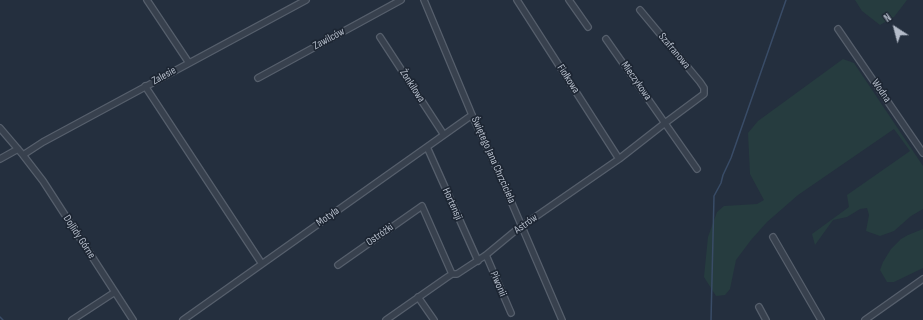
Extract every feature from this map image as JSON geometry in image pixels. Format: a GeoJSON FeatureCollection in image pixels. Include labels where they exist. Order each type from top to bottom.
{"type":"FeatureCollection","features":[{"type":"Feature","properties":{"kind":"street"},"geometry":{"type":"LineString","coordinates":[[147,0],[188,63]]}},
{"type":"Feature","properties":{"kind":"street","name":"Zalesie"},"geometry":{"type":"LineString","coordinates":[[23,155],[43,142],[145,86],[306,0]]}},
{"type":"Feature","properties":{"kind":"street","name":"Zawilców"},"geometry":{"type":"LineString","coordinates":[[258,78],[401,0]]}},
{"type":"Feature","properties":{"kind":"street","name":"Świętego Jana Chrzciciela"},"geometry":{"type":"LineString","coordinates":[[424,0],[472,115],[562,320]]}},
{"type":"Feature","properties":{"kind":"street","name":"Fiołkowa"},"geometry":{"type":"LineString","coordinates":[[517,0],[619,159]]}},
{"type":"Feature","properties":{"kind":"street"},"geometry":{"type":"LineString","coordinates":[[569,0],[588,27]]}},
{"type":"Feature","properties":{"kind":"street","name":"Szafranowa"},"geometry":{"type":"LineString","coordinates":[[640,10],[700,82],[704,88],[704,94]]}},
{"type":"Feature","properties":{"kind":"street","name":"Wodna"},"geometry":{"type":"LineString","coordinates":[[838,29],[923,153]]}},
{"type":"Feature","properties":{"kind":"street","name":"Żonkilowa"},"geometry":{"type":"LineString","coordinates":[[380,37],[444,134]]}},
{"type":"Feature","properties":{"kind":"street","name":"Mieczykowa"},"geometry":{"type":"LineString","coordinates":[[606,39],[697,169]]}},
{"type":"Feature","properties":{"kind":"street"},"geometry":{"type":"LineString","coordinates":[[145,86],[262,264]]}},
{"type":"Feature","properties":{"kind":"street","name":"Astrów"},"geometry":{"type":"LineString","coordinates":[[386,320],[452,274],[457,274],[478,261],[522,227],[619,159],[704,94]]}},
{"type":"Feature","properties":{"kind":"street","name":"Motyla"},"geometry":{"type":"LineString","coordinates":[[183,320],[472,115]]}},
{"type":"Feature","properties":{"kind":"street","name":"Dojlidy Górne"},"geometry":{"type":"LineString","coordinates":[[0,128],[43,181],[133,320]]}},
{"type":"Feature","properties":{"kind":"street","name":"Hortensji"},"geometry":{"type":"LineString","coordinates":[[427,147],[478,261]]}},
{"type":"Feature","properties":{"kind":"street"},"geometry":{"type":"LineString","coordinates":[[0,159],[18,149]]}},
{"type":"Feature","properties":{"kind":"street","name":"Ostróżki"},"geometry":{"type":"LineString","coordinates":[[338,265],[422,206],[452,274]]}},
{"type":"Feature","properties":{"kind":"street"},"geometry":{"type":"LineString","coordinates":[[773,237],[821,320]]}},
{"type":"Feature","properties":{"kind":"street","name":"Piwonii"},"geometry":{"type":"LineString","coordinates":[[486,254],[511,313]]}},
{"type":"Feature","properties":{"kind":"street"},"geometry":{"type":"LineString","coordinates":[[865,320],[923,279]]}},
{"type":"Feature","properties":{"kind":"street"},"geometry":{"type":"LineString","coordinates":[[72,320],[115,292]]}},
{"type":"Feature","properties":{"kind":"street"},"geometry":{"type":"LineString","coordinates":[[418,298],[434,320]]}},
{"type":"Feature","properties":{"kind":"street"},"geometry":{"type":"LineString","coordinates":[[759,307],[766,320]]}},
{"type":"Feature","properties":{"kind":"green space"},"geometry":{"type":"Polygon","coordinates":[[[855,0],[907,0],[894,17],[880,25],[862,11],[855,0]]]}},
{"type":"Feature","properties":{"kind":"green space"},"geometry":{"type":"Polygon","coordinates":[[[843,59],[854,63],[923,166],[923,209],[911,216],[894,231],[880,236],[866,231],[869,215],[867,208],[860,209],[847,217],[833,220],[815,245],[812,234],[849,207],[847,195],[910,151],[894,129],[798,195],[767,222],[736,260],[730,289],[725,295],[716,296],[704,277],[708,237],[717,212],[724,206],[757,204],[764,200],[750,174],[748,133],[758,121],[843,59]]]}},
{"type":"Feature","properties":{"kind":"green space"},"geometry":{"type":"Polygon","coordinates":[[[923,229],[923,268],[894,282],[887,282],[880,270],[891,249],[901,239],[923,229]]]}},
{"type":"Feature","properties":{"kind":"waterway"},"geometry":{"type":"LineString","coordinates":[[711,320],[714,196],[731,158],[786,0]]}},
{"type":"Feature","properties":{"kind":"waterway"},"geometry":{"type":"LineString","coordinates":[[0,317],[3,320]]}}]}
